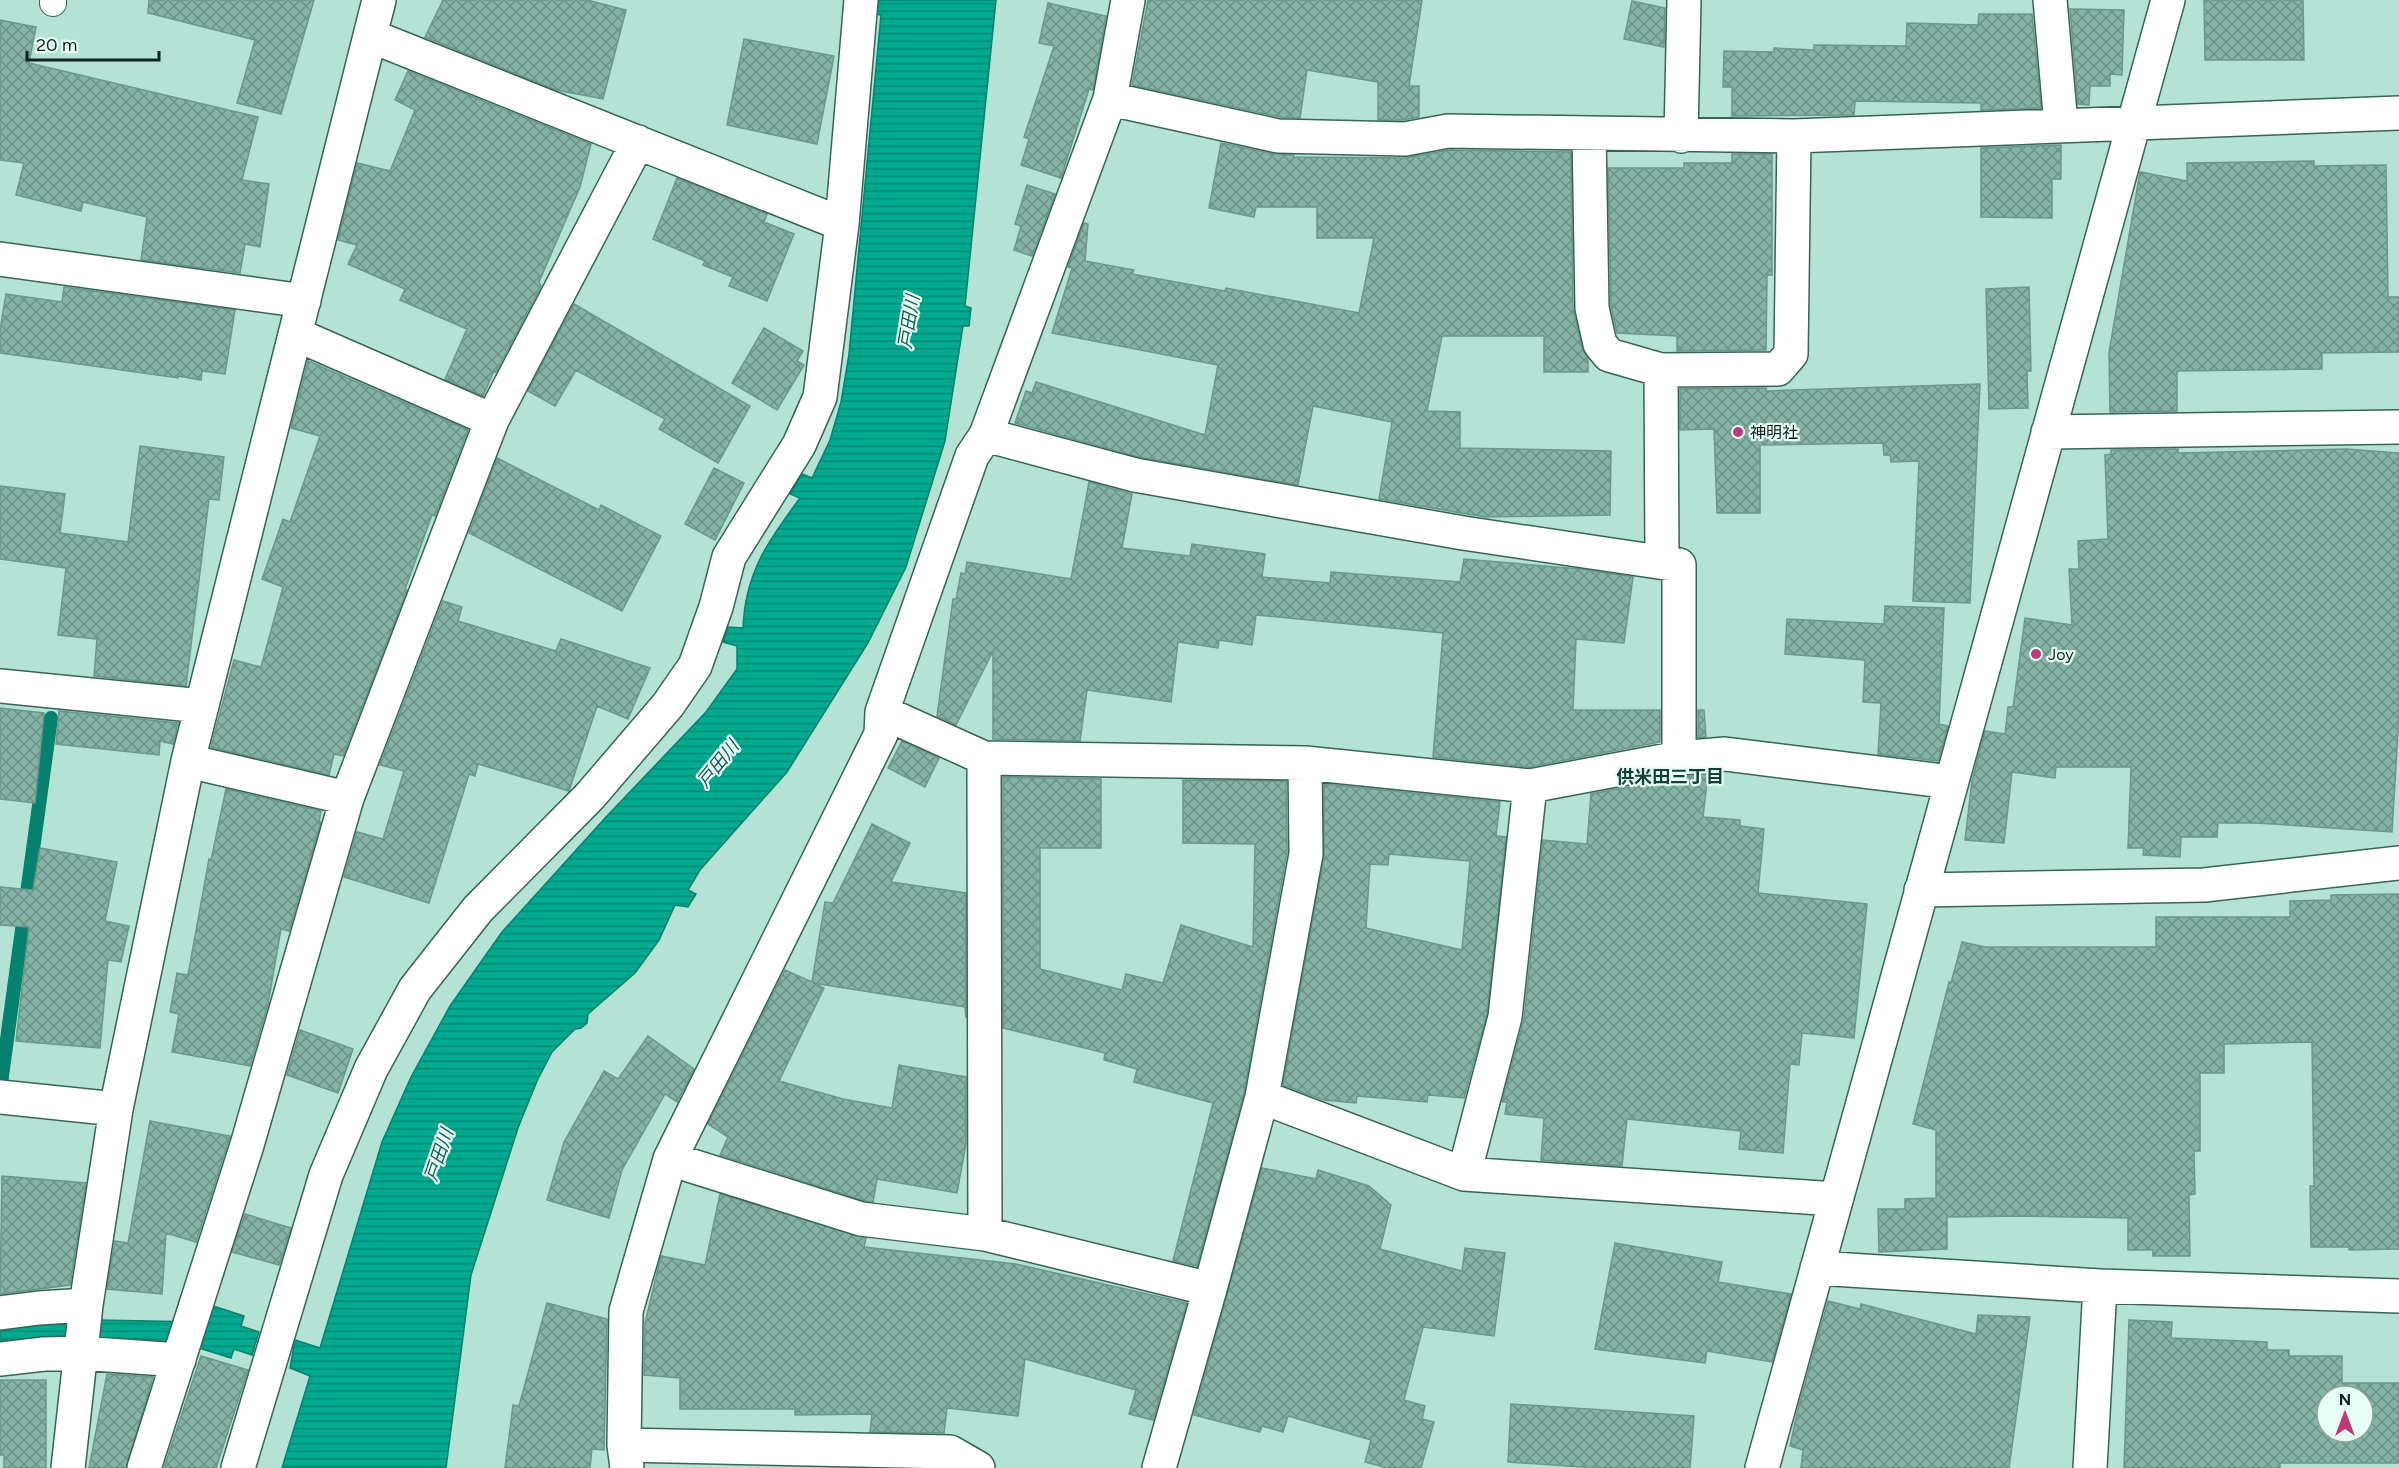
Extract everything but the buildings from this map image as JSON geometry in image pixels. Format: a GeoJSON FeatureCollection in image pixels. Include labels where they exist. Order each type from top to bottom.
{"type":"FeatureCollection","features":[{"type":"Feature","properties":{"kind":"street"},"geometry":{"type":"LineString","coordinates":[[68,1468],[86,1305],[116,1109],[188,761],[379,0]]}},
{"type":"Feature","properties":{"kind":"street"},"geometry":{"type":"LineString","coordinates":[[237,1468],[326,1175],[371,1069],[415,989],[478,909],[590,796],[668,705],[696,666],[716,607],[729,557],[799,445],[820,396],[842,224],[861,0]]}},
{"type":"Feature","properties":{"kind":"street"},"geometry":{"type":"LineString","coordinates":[[978,1468],[950,1452],[626,1456],[626,1311],[670,1159],[881,734],[882,712],[972,456],[986,435],[1110,99],[1128,0]]}},
{"type":"Feature","properties":{"kind":"street"},"geometry":{"type":"LineString","coordinates":[[1681,136],[1684,0]]}},
{"type":"Feature","properties":{"kind":"street"},"geometry":{"type":"LineString","coordinates":[[2050,0],[2061,125]]}},
{"type":"Feature","properties":{"kind":"street"},"geometry":{"type":"LineString","coordinates":[[1762,1468],[2168,0]]}},
{"type":"Feature","properties":{"kind":"street"},"geometry":{"type":"LineString","coordinates":[[371,36],[842,224]]}},
{"type":"Feature","properties":{"kind":"street"},"geometry":{"type":"LineString","coordinates":[[1110,99],[1278,136],[1405,139],[1448,130],[1681,136],[1794,136],[2399,113]]}},
{"type":"Feature","properties":{"kind":"street"},"geometry":{"type":"LineString","coordinates":[[1589,134],[1592,308],[1600,344],[1609,355],[1661,370],[1778,369],[1791,354],[1794,136]]}},
{"type":"Feature","properties":{"kind":"street"},"geometry":{"type":"LineString","coordinates":[[144,1468],[247,1144],[347,798],[492,420],[638,142]]}},
{"type":"Feature","properties":{"kind":"street"},"geometry":{"type":"LineString","coordinates":[[0,259],[304,301]]}},
{"type":"Feature","properties":{"kind":"street"},"geometry":{"type":"LineString","coordinates":[[295,334],[492,420]]}},
{"type":"Feature","properties":{"kind":"street"},"geometry":{"type":"LineString","coordinates":[[1661,370],[1662,562]]}},
{"type":"Feature","properties":{"kind":"street"},"geometry":{"type":"LineString","coordinates":[[2048,432],[2399,427]]}},
{"type":"Feature","properties":{"kind":"street"},"geometry":{"type":"LineString","coordinates":[[986,435],[1136,475],[1463,533],[1679,565],[1679,758]]}},
{"type":"Feature","properties":{"kind":"street"},"geometry":{"type":"LineString","coordinates":[[0,686],[202,706]]}},
{"type":"Feature","properties":{"kind":"street"},"geometry":{"type":"LineString","coordinates":[[882,712],[984,758],[1305,763],[1530,786],[1679,758],[1725,754],[1951,782]]}},
{"type":"Feature","properties":{"kind":"street"},"geometry":{"type":"LineString","coordinates":[[984,758],[985,1234]]}},
{"type":"Feature","properties":{"kind":"street"},"geometry":{"type":"LineString","coordinates":[[188,761],[347,798]]}},
{"type":"Feature","properties":{"kind":"street"},"geometry":{"type":"LineString","coordinates":[[1159,1468],[1262,1098],[1306,854],[1305,763]]}},
{"type":"Feature","properties":{"kind":"street"},"geometry":{"type":"LineString","coordinates":[[1464,1174],[1505,1017],[1530,786]]}},
{"type":"Feature","properties":{"kind":"street"},"geometry":{"type":"LineString","coordinates":[[1921,890],[2204,885],[2399,863]]}},
{"type":"Feature","properties":{"kind":"street"},"geometry":{"type":"LineString","coordinates":[[0,1097],[116,1109]]}},
{"type":"Feature","properties":{"kind":"street"},"geometry":{"type":"LineString","coordinates":[[1262,1098],[1464,1174],[1836,1199]]}},
{"type":"Feature","properties":{"kind":"street"},"geometry":{"type":"LineString","coordinates":[[670,1159],[861,1220],[985,1234],[1210,1289]]}},
{"type":"Feature","properties":{"kind":"street"},"geometry":{"type":"LineString","coordinates":[[1817,1268],[2100,1286],[2399,1296]]}},
{"type":"Feature","properties":{"kind":"street"},"geometry":{"type":"LineString","coordinates":[[2090,1468],[2100,1286]]}},
{"type":"Feature","properties":{"kind":"street"},"geometry":{"type":"LineString","coordinates":[[0,1313],[86,1305]]}},
{"type":"Feature","properties":{"kind":"street"},"geometry":{"type":"LineString","coordinates":[[0,1359],[80,1353],[179,1360]]}},
{"type":"Feature","properties":{"kind":"water","name":"戸田川"},"geometry":{"type":"Polygon","coordinates":[[[874,0],[996,0],[965,306],[971,308],[969,326],[963,326],[945,441],[906,567],[868,643],[787,772],[700,870],[688,890],[696,894],[688,907],[675,905],[659,940],[635,973],[588,1014],[587,1023],[575,1029],[552,1052],[537,1081],[518,1128],[471,1275],[446,1468],[282,1468],[310,1376],[290,1368],[295,1340],[320,1348],[382,1142],[411,1077],[450,1006],[502,932],[606,817],[706,712],[737,669],[737,646],[723,642],[728,627],[743,628],[748,591],[760,558],[800,498],[790,494],[802,474],[812,478],[830,440],[841,402],[849,354],[881,15],[874,14],[874,0]]]}},
{"type":"Feature","properties":{"kind":"water"},"geometry":{"type":"Polygon","coordinates":[[[207,1304],[244,1316],[241,1326],[259,1332],[252,1355],[234,1349],[231,1358],[196,1347],[0,1349],[0,1325],[43,1319],[203,1322],[207,1304]]]}},
{"type":"Feature","properties":{"kind":"waterway"},"geometry":{"type":"LineString","coordinates":[[1,1083],[51,718]]}},
{"type":"Feature","properties":{"kind":"place","name":"神明社"},"geometry":{"type":"Point","coordinates":[1738,432]}},
{"type":"Feature","properties":{"kind":"place","name":"Joy"},"geometry":{"type":"Point","coordinates":[2036,654]}},
{"type":"Feature","properties":{"kind":"district","name":"供米田三丁目"},"geometry":{"type":"Point","coordinates":[1670,777]}}]}
